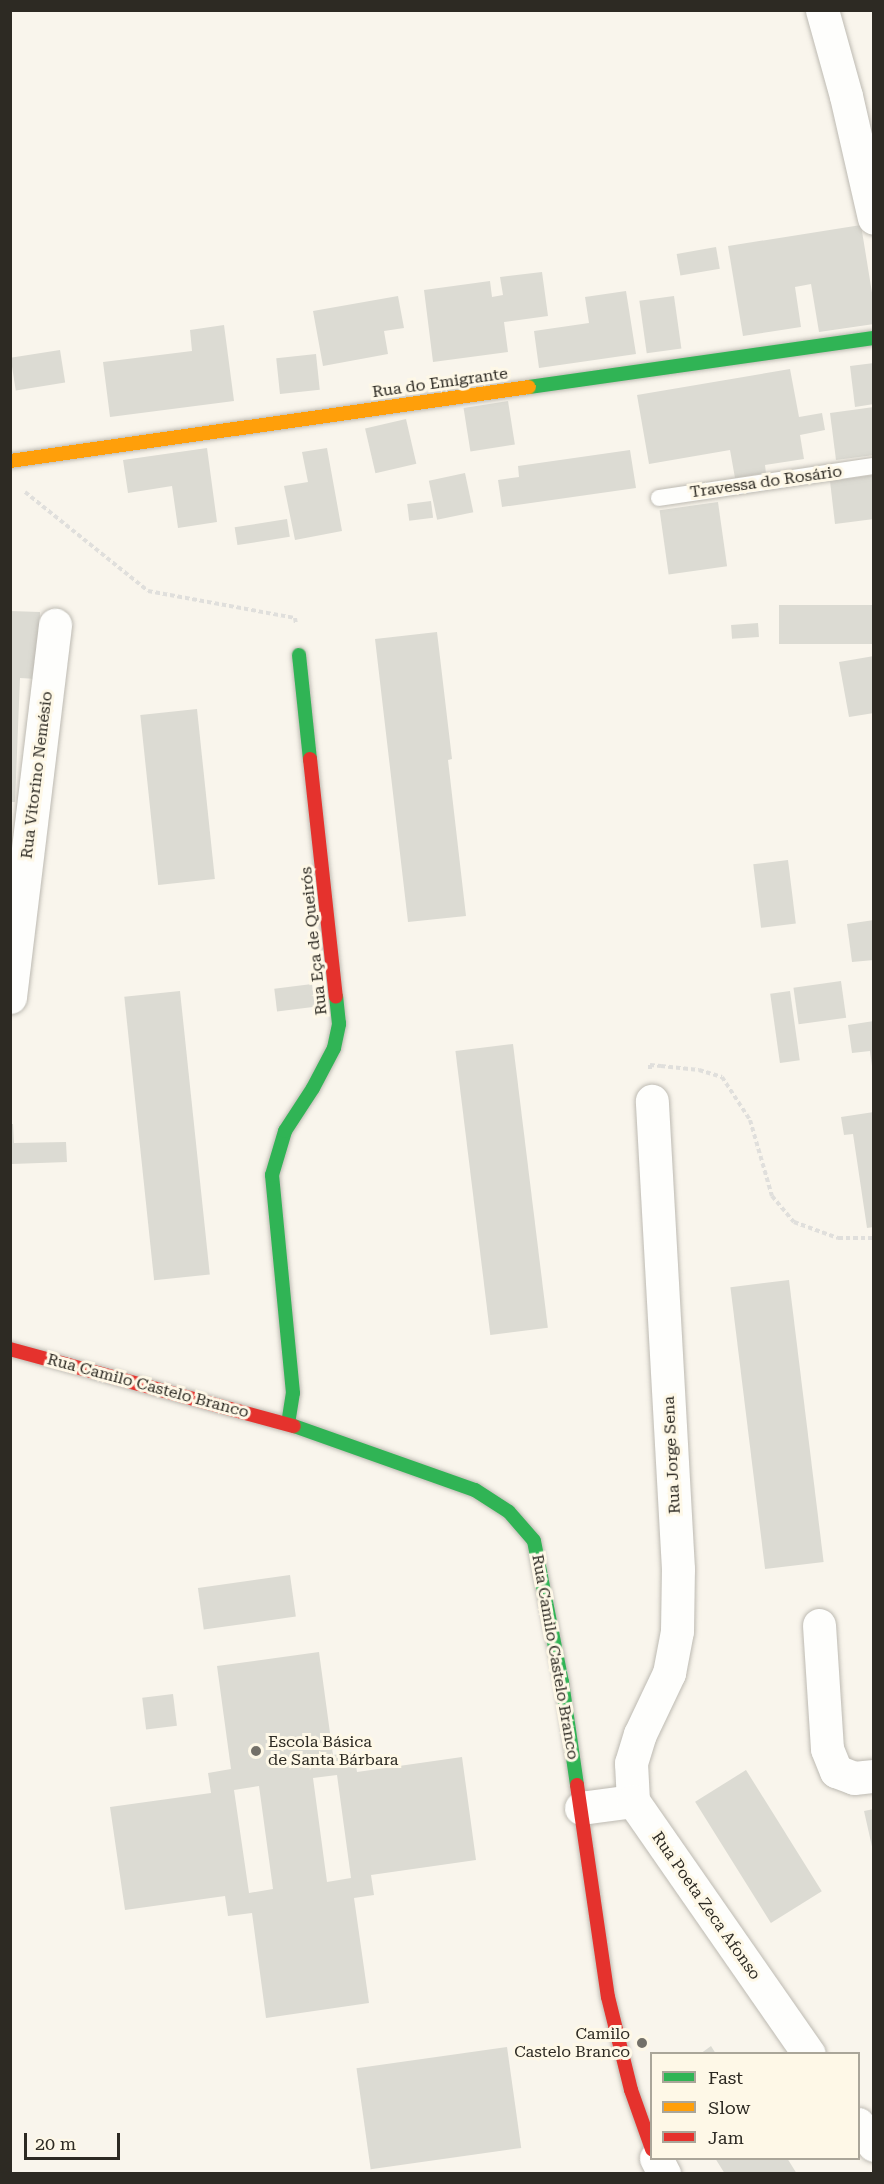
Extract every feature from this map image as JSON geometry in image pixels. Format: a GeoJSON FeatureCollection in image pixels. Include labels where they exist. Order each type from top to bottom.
{"type":"FeatureCollection","features":[{"type":"Feature","properties":{"kind":"street"},"geometry":{"type":"LineString","coordinates":[[822,10],[846,96],[873,218]]}},
{"type":"Feature","properties":{"kind":"street","name":"Rua do Emigrante"},"geometry":{"type":"LineString","coordinates":[[10,461],[873,338]]}},
{"type":"Feature","properties":{"kind":"street","name":"Rua Vitorino Nemésio"},"geometry":{"type":"LineString","coordinates":[[10,997],[55,625]]}},
{"type":"Feature","properties":{"kind":"street","name":"Rua Eça de Queirós"},"geometry":{"type":"LineString","coordinates":[[288,1424],[293,1393],[272,1175],[285,1131],[313,1088],[334,1048],[339,1024],[299,655]]}},
{"type":"Feature","properties":{"kind":"street","name":"Rua Jorge Sena"},"geometry":{"type":"LineString","coordinates":[[633,1801],[631,1763],[640,1734],[669,1673],[678,1621],[678,1569],[652,1101]]}},
{"type":"Feature","properties":{"kind":"street","name":"Rua Camilo Castelo Branco"},"geometry":{"type":"LineString","coordinates":[[10,1349],[288,1424],[475,1490],[509,1512],[534,1541],[562,1682],[608,1997],[631,2090],[650,2146]]}},
{"type":"Feature","properties":{"kind":"street"},"geometry":{"type":"LineString","coordinates":[[819,1625],[827,1749],[836,1770],[854,1778],[873,1776]]}},
{"type":"Feature","properties":{"kind":"street"},"geometry":{"type":"LineString","coordinates":[[581,1808],[633,1801]]}},
{"type":"Feature","properties":{"kind":"street","name":"Rua Poeta Zeca Afonso"},"geometry":{"type":"LineString","coordinates":[[633,1801],[808,2052]]}},
{"type":"Feature","properties":{"kind":"street"},"geometry":{"type":"LineString","coordinates":[[860,2127],[873,2145]]}},
{"type":"Feature","properties":{"kind":"street"},"geometry":{"type":"LineString","coordinates":[[657,2160],[664,2174]]}},
{"type":"Feature","properties":{"kind":"lane","name":"Travessa do Rosário"},"geometry":{"type":"LineString","coordinates":[[659,498],[873,466]]}},
{"type":"Feature","properties":{"kind":"path"},"geometry":{"type":"LineString","coordinates":[[20,488],[148,591],[296,618],[299,655]]}},
{"type":"Feature","properties":{"kind":"path"},"geometry":{"type":"LineString","coordinates":[[652,1101],[650,1065],[699,1070],[722,1077],[750,1120],[772,1196],[794,1222],[838,1238],[873,1238]]}},
{"type":"Feature","properties":{"kind":"building"},"geometry":{"type":"Polygon","coordinates":[[[861,225],[874,305],[874,324],[819,332],[811,284],[795,287],[801,327],[743,336],[728,246],[861,225]]]}},
{"type":"Feature","properties":{"kind":"building"},"geometry":{"type":"Polygon","coordinates":[[[716,247],[720,269],[680,276],[677,254],[716,247]]]}},
{"type":"Feature","properties":{"kind":"building"},"geometry":{"type":"Polygon","coordinates":[[[542,272],[548,316],[504,322],[508,352],[433,362],[424,290],[490,281],[492,297],[503,295],[500,277],[542,272]]]}},
{"type":"Feature","properties":{"kind":"building"},"geometry":{"type":"Polygon","coordinates":[[[626,291],[636,354],[539,368],[534,331],[589,323],[585,297],[626,291]]]}},
{"type":"Feature","properties":{"kind":"building"},"geometry":{"type":"Polygon","coordinates":[[[398,296],[404,328],[384,331],[388,354],[323,366],[313,311],[398,296]]]}},
{"type":"Feature","properties":{"kind":"building"},"geometry":{"type":"Polygon","coordinates":[[[674,296],[681,348],[647,353],[639,301],[674,296]]]}},
{"type":"Feature","properties":{"kind":"building"},"geometry":{"type":"Polygon","coordinates":[[[224,325],[234,401],[110,417],[103,362],[192,351],[190,330],[224,325]]]}},
{"type":"Feature","properties":{"kind":"building"},"geometry":{"type":"Polygon","coordinates":[[[60,350],[65,383],[16,390],[11,358],[60,350]]]}},
{"type":"Feature","properties":{"kind":"building"},"geometry":{"type":"Polygon","coordinates":[[[316,354],[320,390],[280,394],[276,358],[316,354]]]}},
{"type":"Feature","properties":{"kind":"building"},"geometry":{"type":"Polygon","coordinates":[[[874,363],[874,404],[855,407],[850,366],[874,363]]]}},
{"type":"Feature","properties":{"kind":"building"},"geometry":{"type":"Polygon","coordinates":[[[790,369],[799,417],[822,413],[825,430],[800,435],[804,459],[765,465],[766,473],[735,478],[730,450],[649,464],[637,395],[790,369]]]}},
{"type":"Feature","properties":{"kind":"building"},"geometry":{"type":"Polygon","coordinates":[[[508,401],[515,444],[470,451],[464,408],[508,401]]]}},
{"type":"Feature","properties":{"kind":"building"},"geometry":{"type":"Polygon","coordinates":[[[874,407],[874,455],[836,460],[830,413],[874,407]]]}},
{"type":"Feature","properties":{"kind":"building"},"geometry":{"type":"Polygon","coordinates":[[[406,419],[416,464],[375,473],[365,428],[406,419]]]}},
{"type":"Feature","properties":{"kind":"building"},"geometry":{"type":"Polygon","coordinates":[[[207,448],[217,522],[178,528],[172,486],[128,493],[123,460],[207,448]]]}},
{"type":"Feature","properties":{"kind":"building"},"geometry":{"type":"Polygon","coordinates":[[[327,448],[342,531],[295,540],[284,486],[308,482],[302,452],[327,448]]]}},
{"type":"Feature","properties":{"kind":"building"},"geometry":{"type":"Polygon","coordinates":[[[630,450],[636,488],[502,507],[498,480],[519,477],[518,466],[630,450]]]}},
{"type":"Feature","properties":{"kind":"building"},"geometry":{"type":"Polygon","coordinates":[[[465,473],[473,512],[437,520],[429,481],[465,473]]]}},
{"type":"Feature","properties":{"kind":"building"},"geometry":{"type":"Polygon","coordinates":[[[874,475],[874,519],[835,524],[830,481],[874,475]]]}},
{"type":"Feature","properties":{"kind":"building"},"geometry":{"type":"Polygon","coordinates":[[[431,501],[433,518],[409,521],[407,504],[431,501]]]}},
{"type":"Feature","properties":{"kind":"building"},"geometry":{"type":"Polygon","coordinates":[[[718,502],[727,566],[669,575],[660,510],[718,502]]]}},
{"type":"Feature","properties":{"kind":"building"},"geometry":{"type":"Polygon","coordinates":[[[287,519],[290,537],[237,545],[235,527],[287,519]]]}},
{"type":"Feature","properties":{"kind":"building"},"geometry":{"type":"Polygon","coordinates":[[[779,605],[874,605],[874,644],[779,644],[779,605]]]}},
{"type":"Feature","properties":{"kind":"building"},"geometry":{"type":"Polygon","coordinates":[[[10,611],[40,612],[38,679],[20,678],[15,802],[10,802],[10,611]]]}},
{"type":"Feature","properties":{"kind":"building"},"geometry":{"type":"Polygon","coordinates":[[[758,623],[759,637],[732,639],[731,625],[758,623]]]}},
{"type":"Feature","properties":{"kind":"building"},"geometry":{"type":"Polygon","coordinates":[[[437,632],[452,759],[448,760],[466,916],[408,922],[375,639],[437,632]]]}},
{"type":"Feature","properties":{"kind":"building"},"geometry":{"type":"Polygon","coordinates":[[[874,656],[874,713],[849,717],[839,662],[874,656]]]}},
{"type":"Feature","properties":{"kind":"building"},"geometry":{"type":"Polygon","coordinates":[[[197,709],[215,879],[158,885],[140,715],[197,709]]]}},
{"type":"Feature","properties":{"kind":"building"},"geometry":{"type":"Polygon","coordinates":[[[788,860],[796,924],[761,928],[753,864],[788,860]]]}},
{"type":"Feature","properties":{"kind":"building"},"geometry":{"type":"Polygon","coordinates":[[[874,920],[874,960],[852,962],[847,924],[874,920]]]}},
{"type":"Feature","properties":{"kind":"building"},"geometry":{"type":"Polygon","coordinates":[[[841,981],[846,1018],[799,1024],[793,988],[841,981]]]}},
{"type":"Feature","properties":{"kind":"building"},"geometry":{"type":"Polygon","coordinates":[[[312,984],[315,1007],[277,1011],[274,989],[312,984]]]}},
{"type":"Feature","properties":{"kind":"building"},"geometry":{"type":"Polygon","coordinates":[[[180,991],[210,1274],[154,1280],[124,997],[180,991]]]}},
{"type":"Feature","properties":{"kind":"building"},"geometry":{"type":"Polygon","coordinates":[[[790,991],[800,1060],[780,1063],[770,994],[790,991]]]}},
{"type":"Feature","properties":{"kind":"building"},"geometry":{"type":"Polygon","coordinates":[[[874,1021],[874,1066],[872,1066],[870,1051],[852,1053],[848,1025],[874,1021]]]}},
{"type":"Feature","properties":{"kind":"building"},"geometry":{"type":"Polygon","coordinates":[[[513,1044],[548,1328],[490,1335],[455,1051],[513,1044]]]}},
{"type":"Feature","properties":{"kind":"building"},"geometry":{"type":"Polygon","coordinates":[[[874,1112],[874,1227],[867,1228],[853,1134],[844,1135],[841,1117],[874,1112]]]}},
{"type":"Feature","properties":{"kind":"building"},"geometry":{"type":"Polygon","coordinates":[[[10,1124],[13,1124],[14,1143],[66,1142],[67,1162],[12,1164],[10,1124]]]}},
{"type":"Feature","properties":{"kind":"building"},"geometry":{"type":"Polygon","coordinates":[[[789,1280],[824,1562],[765,1569],[730,1287],[789,1280]]]}},
{"type":"Feature","properties":{"kind":"building"},"geometry":{"type":"Polygon","coordinates":[[[290,1575],[296,1617],[204,1630],[198,1588],[290,1575]]]}},
{"type":"Feature","properties":{"kind":"building"},"geometry":{"type":"Polygon","coordinates":[[[319,1652],[333,1755],[354,1752],[357,1772],[462,1757],[476,1860],[371,1875],[374,1895],[354,1898],[369,2003],[266,2018],[252,1913],[228,1916],[225,1896],[125,1910],[110,1807],[211,1793],[208,1773],[231,1769],[217,1666],[319,1652]],[[337,1775],[313,1778],[327,1882],[351,1878],[337,1775]],[[259,1786],[234,1790],[249,1893],[273,1889],[259,1786]]]}},
{"type":"Feature","properties":{"kind":"building"},"geometry":{"type":"Polygon","coordinates":[[[173,1694],[177,1726],[146,1730],[142,1698],[173,1694]]]}},
{"type":"Feature","properties":{"kind":"building"},"geometry":{"type":"Polygon","coordinates":[[[746,1770],[822,1891],[771,1923],[695,1802],[746,1770]]]}},
{"type":"Feature","properties":{"kind":"building"},"geometry":{"type":"Polygon","coordinates":[[[874,1809],[874,1851],[873,1851],[864,1811],[874,1809]]]}},
{"type":"Feature","properties":{"kind":"building"},"geometry":{"type":"Polygon","coordinates":[[[711,2046],[715,2052],[703,2052],[711,2046]]]}},
{"type":"Feature","properties":{"kind":"building"},"geometry":{"type":"Polygon","coordinates":[[[507,2047],[521,2148],[371,2169],[356,2068],[507,2047]]]}},
{"type":"Feature","properties":{"kind":"building"},"geometry":{"type":"Polygon","coordinates":[[[716,2160],[788,2160],[797,2174],[725,2174],[716,2160]]]}},
{"type":"Feature","properties":{"kind":"traffic: fast"},"geometry":{"type":"LineString","coordinates":[[529,387],[874,338]]}},
{"type":"Feature","properties":{"kind":"traffic: fast"},"geometry":{"type":"LineString","coordinates":[[299,655],[310,759]]}},
{"type":"Feature","properties":{"kind":"traffic: fast"},"geometry":{"type":"LineString","coordinates":[[288,1424],[293,1393],[272,1175],[285,1131],[313,1088],[334,1048],[339,1024],[336,997]]}},
{"type":"Feature","properties":{"kind":"traffic: fast"},"geometry":{"type":"LineString","coordinates":[[294,1426],[475,1490],[509,1512],[534,1541],[562,1682],[577,1785]]}},
{"type":"Feature","properties":{"kind":"traffic: slow"},"geometry":{"type":"LineString","coordinates":[[10,461],[529,387]]}},
{"type":"Feature","properties":{"kind":"traffic: jam"},"geometry":{"type":"LineString","coordinates":[[310,759],[336,997]]}},
{"type":"Feature","properties":{"kind":"traffic: jam"},"geometry":{"type":"LineString","coordinates":[[10,1349],[294,1426]]}},
{"type":"Feature","properties":{"kind":"traffic: jam"},"geometry":{"type":"LineString","coordinates":[[577,1785],[608,1997],[631,2090],[650,2143]]}},
{"type":"Feature","properties":{"kind":"place","name":"Escola Básica de Santa Bárbara"},"geometry":{"type":"Point","coordinates":[256,1751]}},
{"type":"Feature","properties":{"kind":"place","name":"Camilo Castelo Branco"},"geometry":{"type":"Point","coordinates":[642,2043]}}]}
